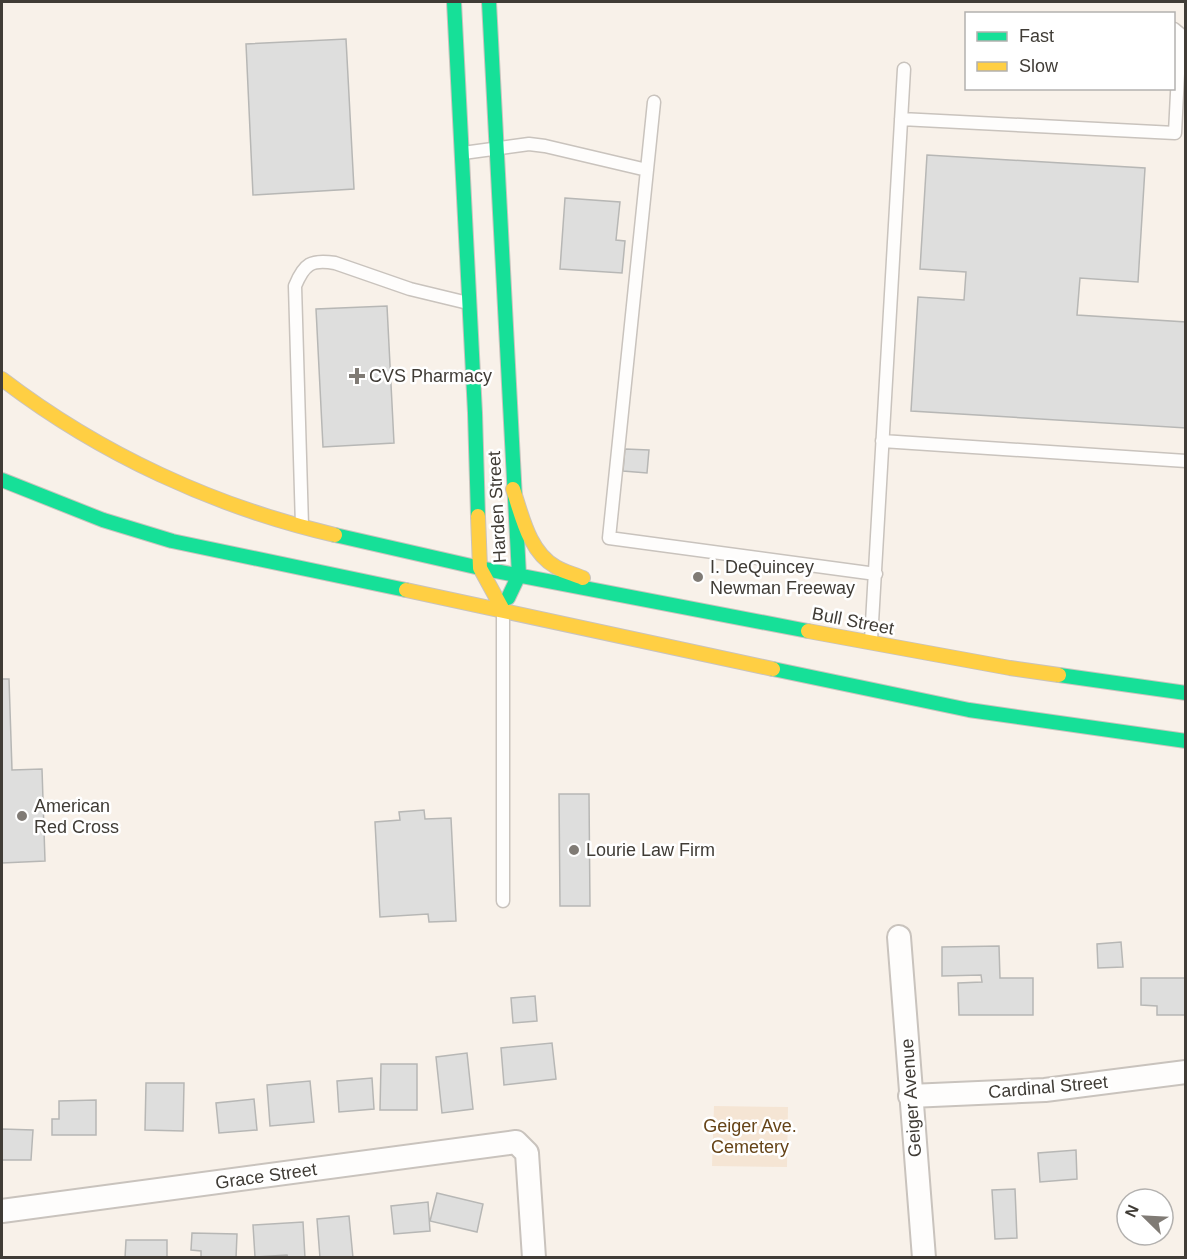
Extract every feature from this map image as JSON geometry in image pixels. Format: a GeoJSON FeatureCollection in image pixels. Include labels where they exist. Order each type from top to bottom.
{"type":"FeatureCollection","features":[{"type":"Feature","properties":{"kind":"main road","name":"Harden Street"},"geometry":{"type":"LineString","coordinates":[[454,2],[480,568],[503,610]]}},
{"type":"Feature","properties":{"kind":"main road","name":"Harden Street"},"geometry":{"type":"LineString","coordinates":[[489,2],[519,575],[503,610]]}},
{"type":"Feature","properties":{"kind":"main road"},"geometry":{"type":"LineString","coordinates":[[2,379],[66,423],[141,465],[214,499],[302,527],[480,568]]}},
{"type":"Feature","properties":{"kind":"main road"},"geometry":{"type":"LineString","coordinates":[[2,480],[103,520],[172,541],[230,554],[969,710],[1185,741]]}},
{"type":"Feature","properties":{"kind":"main road"},"geometry":{"type":"LineString","coordinates":[[513,489],[528,532],[541,554],[556,567],[626,596]]}},
{"type":"Feature","properties":{"kind":"main road","name":"Bull Street"},"geometry":{"type":"LineString","coordinates":[[480,568],[1010,669],[1185,693]]}},
{"type":"Feature","properties":{"kind":"street","name":"Geiger Avenue"},"geometry":{"type":"LineString","coordinates":[[899,937],[924,1257]]}},
{"type":"Feature","properties":{"kind":"street","name":"Cardinal Street"},"geometry":{"type":"LineString","coordinates":[[910,1096],[1045,1090],[1185,1072]]}},
{"type":"Feature","properties":{"kind":"street","name":"Grace Street"},"geometry":{"type":"LineString","coordinates":[[2,1212],[516,1142],[527,1153],[534,1257]]}},
{"type":"Feature","properties":{"kind":"lane"},"geometry":{"type":"LineString","coordinates":[[901,119],[1175,133],[1181,112],[1180,34],[1175,30]]}},
{"type":"Feature","properties":{"kind":"lane"},"geometry":{"type":"LineString","coordinates":[[871,643],[904,69]]}},
{"type":"Feature","properties":{"kind":"lane"},"geometry":{"type":"LineString","coordinates":[[654,102],[609,538],[876,574]]}},
{"type":"Feature","properties":{"kind":"lane"},"geometry":{"type":"LineString","coordinates":[[460,154],[530,144],[647,170]]}},
{"type":"Feature","properties":{"kind":"lane"},"geometry":{"type":"LineString","coordinates":[[302,527],[295,286],[300,274],[310,263],[323,261],[335,263],[410,289],[468,303]]}},
{"type":"Feature","properties":{"kind":"lane"},"geometry":{"type":"LineString","coordinates":[[882,441],[1185,461]]}},
{"type":"Feature","properties":{"kind":"lane"},"geometry":{"type":"LineString","coordinates":[[503,610],[503,901]]}},
{"type":"Feature","properties":{"kind":"green space","name":"Geiger Ave. Cemetery"},"geometry":{"type":"Polygon","coordinates":[[[714,1106],[788,1107],[787,1167],[712,1166],[714,1106]]]}},
{"type":"Feature","properties":{"kind":"building"},"geometry":{"type":"Polygon","coordinates":[[[346,39],[354,189],[253,195],[246,44],[346,39]]]}},
{"type":"Feature","properties":{"kind":"building"},"geometry":{"type":"Polygon","coordinates":[[[927,155],[1145,168],[1138,282],[1080,278],[1077,315],[1186,322],[1186,428],[911,411],[918,297],[964,300],[966,272],[920,269],[927,155]]]}},
{"type":"Feature","properties":{"kind":"building"},"geometry":{"type":"Polygon","coordinates":[[[565,198],[620,202],[616,240],[625,241],[622,273],[560,269],[565,198]]]}},
{"type":"Feature","properties":{"kind":"building"},"geometry":{"type":"Polygon","coordinates":[[[387,306],[394,443],[323,447],[316,309],[387,306]]]}},
{"type":"Feature","properties":{"kind":"building"},"geometry":{"type":"Polygon","coordinates":[[[625,449],[649,450],[647,473],[623,471],[625,449]]]}},
{"type":"Feature","properties":{"kind":"building","name":"American Red Cross"},"geometry":{"type":"Polygon","coordinates":[[[2,679],[9,679],[12,770],[42,769],[45,861],[2,863],[2,679]]]}},
{"type":"Feature","properties":{"kind":"building","name":"Lourie Law Firm"},"geometry":{"type":"Polygon","coordinates":[[[559,794],[589,794],[590,906],[560,906],[559,794]]]}},
{"type":"Feature","properties":{"kind":"building"},"geometry":{"type":"Polygon","coordinates":[[[424,810],[425,819],[451,818],[456,921],[429,922],[428,914],[380,917],[375,822],[400,820],[399,812],[424,810]]]}},
{"type":"Feature","properties":{"kind":"building"},"geometry":{"type":"Polygon","coordinates":[[[1121,942],[1123,967],[1098,968],[1097,944],[1121,942]]]}},
{"type":"Feature","properties":{"kind":"building"},"geometry":{"type":"Polygon","coordinates":[[[999,946],[1000,978],[1033,978],[1033,1015],[959,1015],[958,983],[982,982],[981,975],[942,976],[942,947],[999,946]]]}},
{"type":"Feature","properties":{"kind":"building"},"geometry":{"type":"Polygon","coordinates":[[[1141,978],[1186,978],[1186,1015],[1157,1015],[1157,1006],[1141,1005],[1141,978]]]}},
{"type":"Feature","properties":{"kind":"building"},"geometry":{"type":"Polygon","coordinates":[[[535,996],[537,1021],[513,1023],[511,998],[535,996]]]}},
{"type":"Feature","properties":{"kind":"building"},"geometry":{"type":"Polygon","coordinates":[[[552,1043],[556,1079],[504,1085],[501,1048],[552,1043]]]}},
{"type":"Feature","properties":{"kind":"building"},"geometry":{"type":"Polygon","coordinates":[[[467,1053],[473,1109],[442,1113],[436,1057],[467,1053]]]}},
{"type":"Feature","properties":{"kind":"building"},"geometry":{"type":"Polygon","coordinates":[[[381,1064],[417,1064],[417,1110],[380,1110],[381,1064]]]}},
{"type":"Feature","properties":{"kind":"building"},"geometry":{"type":"Polygon","coordinates":[[[372,1078],[374,1109],[339,1112],[337,1081],[372,1078]]]}},
{"type":"Feature","properties":{"kind":"building"},"geometry":{"type":"Polygon","coordinates":[[[310,1081],[314,1122],[270,1126],[267,1085],[310,1081]]]}},
{"type":"Feature","properties":{"kind":"building"},"geometry":{"type":"Polygon","coordinates":[[[146,1083],[184,1083],[183,1131],[145,1130],[146,1083]]]}},
{"type":"Feature","properties":{"kind":"building"},"geometry":{"type":"Polygon","coordinates":[[[254,1099],[257,1130],[219,1133],[216,1103],[254,1099]]]}},
{"type":"Feature","properties":{"kind":"building"},"geometry":{"type":"Polygon","coordinates":[[[96,1100],[96,1135],[52,1135],[52,1119],[59,1119],[59,1101],[96,1100]]]}},
{"type":"Feature","properties":{"kind":"building"},"geometry":{"type":"Polygon","coordinates":[[[2,1129],[33,1130],[31,1160],[2,1160],[2,1129]]]}},
{"type":"Feature","properties":{"kind":"building"},"geometry":{"type":"Polygon","coordinates":[[[1076,1150],[1077,1179],[1040,1182],[1038,1153],[1076,1150]]]}},
{"type":"Feature","properties":{"kind":"building"},"geometry":{"type":"Polygon","coordinates":[[[1015,1189],[1017,1238],[995,1239],[992,1190],[1015,1189]]]}},
{"type":"Feature","properties":{"kind":"building"},"geometry":{"type":"Polygon","coordinates":[[[437,1193],[483,1204],[477,1232],[430,1221],[437,1193]]]}},
{"type":"Feature","properties":{"kind":"building"},"geometry":{"type":"Polygon","coordinates":[[[428,1202],[430,1231],[394,1234],[391,1206],[428,1202]]]}},
{"type":"Feature","properties":{"kind":"building"},"geometry":{"type":"Polygon","coordinates":[[[349,1216],[353,1258],[320,1258],[317,1219],[349,1216]]]}},
{"type":"Feature","properties":{"kind":"building"},"geometry":{"type":"Polygon","coordinates":[[[303,1222],[305,1258],[288,1258],[287,1255],[255,1257],[253,1225],[303,1222]]]}},
{"type":"Feature","properties":{"kind":"building"},"geometry":{"type":"Polygon","coordinates":[[[192,1233],[237,1234],[236,1258],[201,1258],[201,1251],[191,1250],[192,1233]]]}},
{"type":"Feature","properties":{"kind":"building"},"geometry":{"type":"Polygon","coordinates":[[[126,1240],[167,1240],[167,1258],[125,1258],[126,1240]]]}},
{"type":"Feature","properties":{"kind":"traffic: fast"},"geometry":{"type":"LineString","coordinates":[[454,2],[475,413],[478,516]]}},
{"type":"Feature","properties":{"kind":"traffic: fast"},"geometry":{"type":"LineString","coordinates":[[489,2],[519,575],[508,598]]}},
{"type":"Feature","properties":{"kind":"traffic: fast"},"geometry":{"type":"LineString","coordinates":[[2,480],[103,520],[172,541],[406,590]]}},
{"type":"Feature","properties":{"kind":"traffic: fast"},"geometry":{"type":"LineString","coordinates":[[335,535],[480,568],[808,631]]}},
{"type":"Feature","properties":{"kind":"traffic: fast"},"geometry":{"type":"LineString","coordinates":[[773,669],[969,710],[1186,741]]}},
{"type":"Feature","properties":{"kind":"traffic: fast"},"geometry":{"type":"LineString","coordinates":[[1059,675],[1186,693]]}},
{"type":"Feature","properties":{"kind":"traffic: slow"},"geometry":{"type":"LineString","coordinates":[[2,379],[78,431],[160,475],[246,509],[335,535]]}},
{"type":"Feature","properties":{"kind":"traffic: slow"},"geometry":{"type":"LineString","coordinates":[[513,489],[523,522],[539,552],[556,567],[583,578]]}},
{"type":"Feature","properties":{"kind":"traffic: slow"},"geometry":{"type":"LineString","coordinates":[[478,516],[480,568],[503,610]]}},
{"type":"Feature","properties":{"kind":"traffic: slow"},"geometry":{"type":"LineString","coordinates":[[406,590],[773,669]]}},
{"type":"Feature","properties":{"kind":"traffic: slow"},"geometry":{"type":"LineString","coordinates":[[808,631],[1059,675]]}},
{"type":"Feature","properties":{"kind":"place","name":"CVS Pharmacy"},"geometry":{"type":"Point","coordinates":[357,376]}},
{"type":"Feature","properties":{"kind":"place","name":"I. DeQuincey Newman Freeway"},"geometry":{"type":"Point","coordinates":[698,577]}},
{"type":"Feature","properties":{"kind":"place","name":"American Red Cross"},"geometry":{"type":"Point","coordinates":[22,816]}},
{"type":"Feature","properties":{"kind":"place","name":"Lourie Law Firm"},"geometry":{"type":"Point","coordinates":[574,850]}}]}
